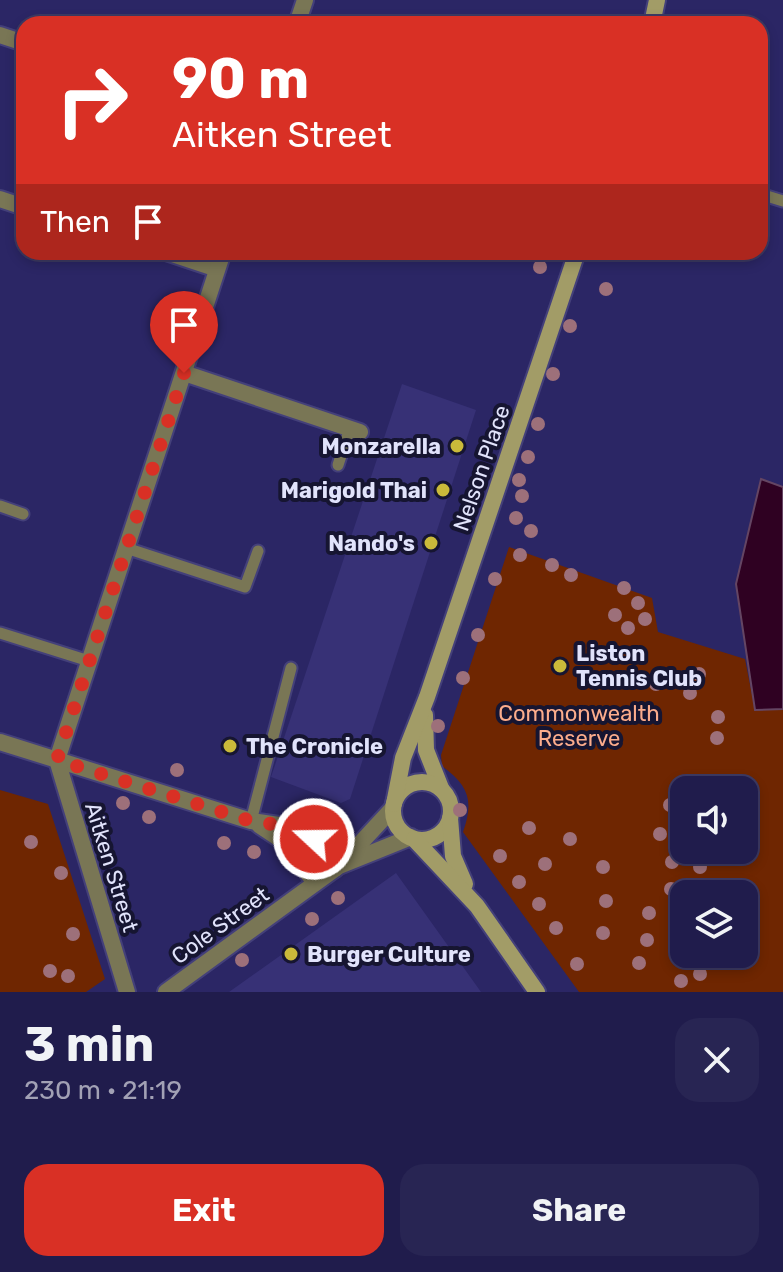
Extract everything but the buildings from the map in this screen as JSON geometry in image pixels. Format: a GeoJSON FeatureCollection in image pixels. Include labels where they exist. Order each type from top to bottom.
{"type":"FeatureCollection","features":[{"type":"Feature","properties":{"kind":"street"},"geometry":{"type":"LineString","coordinates":[[654,13],[663,0]]}},
{"type":"Feature","properties":{"kind":"street"},"geometry":{"type":"LineString","coordinates":[[190,260],[217,269]]}},
{"type":"Feature","properties":{"kind":"street"},"geometry":{"type":"LineString","coordinates":[[57,760],[220,260]]}},
{"type":"Feature","properties":{"kind":"street","name":"Nelson Place"},"geometry":{"type":"LineString","coordinates":[[393,806],[403,758],[427,697],[574,260]]}},
{"type":"Feature","properties":{"kind":"street"},"geometry":{"type":"LineString","coordinates":[[184,373],[355,430]]}},
{"type":"Feature","properties":{"kind":"street","name":"Nelson Place"},"geometry":{"type":"LineString","coordinates":[[427,697],[424,742],[432,773],[444,793]]}},
{"type":"Feature","properties":{"kind":"street"},"geometry":{"type":"LineString","coordinates":[[0,742],[251,821],[304,830],[337,868]]}},
{"type":"Feature","properties":{"kind":"street","name":"Aitken Street"},"geometry":{"type":"LineString","coordinates":[[57,760],[127,992]]}},
{"type":"Feature","properties":{"kind":"street"},"geometry":{"type":"LineString","coordinates":[[477,906],[397,825],[393,806],[400,792],[415,782],[429,783],[444,793],[450,816],[453,856],[477,906],[535,991]]}},
{"type":"Feature","properties":{"kind":"street","name":"Cole Street"},"geometry":{"type":"LineString","coordinates":[[337,868],[393,806]]}},
{"type":"Feature","properties":{"kind":"street"},"geometry":{"type":"LineString","coordinates":[[412,838],[439,834],[450,816]]}},
{"type":"Feature","properties":{"kind":"street"},"geometry":{"type":"LineString","coordinates":[[251,821],[286,843],[315,883]]}},
{"type":"Feature","properties":{"kind":"street","name":"Cole Street"},"geometry":{"type":"LineString","coordinates":[[166,992],[337,868],[412,838]]}},
{"type":"Feature","properties":{"kind":"lane"},"geometry":{"type":"LineString","coordinates":[[338,465],[355,430]]}},
{"type":"Feature","properties":{"kind":"lane"},"geometry":{"type":"LineString","coordinates":[[0,506],[23,514]]}},
{"type":"Feature","properties":{"kind":"lane"},"geometry":{"type":"LineString","coordinates":[[126,548],[245,587],[258,551]]}},
{"type":"Feature","properties":{"kind":"lane"},"geometry":{"type":"LineString","coordinates":[[0,633],[89,661]]}},
{"type":"Feature","properties":{"kind":"lane"},"geometry":{"type":"LineString","coordinates":[[251,821],[291,668]]}},
{"type":"Feature","properties":{"kind":"shaded area"},"geometry":{"type":"Polygon","coordinates":[[[402,384],[476,410],[350,799],[341,803],[271,777],[402,384]]]}},
{"type":"Feature","properties":{"kind":"shaded area"},"geometry":{"type":"Polygon","coordinates":[[[761,479],[783,487],[783,709],[755,710],[736,584],[761,479]]]}},
{"type":"Feature","properties":{"kind":"shaded area"},"geometry":{"type":"Polygon","coordinates":[[[396,873],[481,992],[229,992],[260,970],[396,873]]]}},
{"type":"Feature","properties":{"kind":"green space","name":"Commonwealth Reserve"},"geometry":{"type":"Polygon","coordinates":[[[509,547],[652,598],[658,632],[745,659],[755,710],[783,709],[783,992],[579,992],[463,832],[468,811],[467,795],[458,780],[442,766],[441,755],[509,547]]]}},
{"type":"Feature","properties":{"kind":"green space"},"geometry":{"type":"Polygon","coordinates":[[[0,790],[48,804],[105,979],[86,992],[0,992],[0,790]]]}},
{"type":"Feature","properties":{"kind":"place","name":"Monzarella"},"geometry":{"type":"Point","coordinates":[457,446]}},
{"type":"Feature","properties":{"kind":"place","name":"Marigold Thai"},"geometry":{"type":"Point","coordinates":[443,490]}},
{"type":"Feature","properties":{"kind":"place","name":"Nando's"},"geometry":{"type":"Point","coordinates":[431,543]}},
{"type":"Feature","properties":{"kind":"place","name":"Liston Tennis Club"},"geometry":{"type":"Point","coordinates":[560,666]}},
{"type":"Feature","properties":{"kind":"place","name":"The Cronicle"},"geometry":{"type":"Point","coordinates":[230,746]}},
{"type":"Feature","properties":{"kind":"place","name":"Burger Culture"},"geometry":{"type":"Point","coordinates":[291,954]}},
{"type":"Feature","properties":{"kind":"route"},"geometry":{"type":"LineString","coordinates":[[184,373],[57,760],[251,821],[300,828],[314,839]]}}]}
